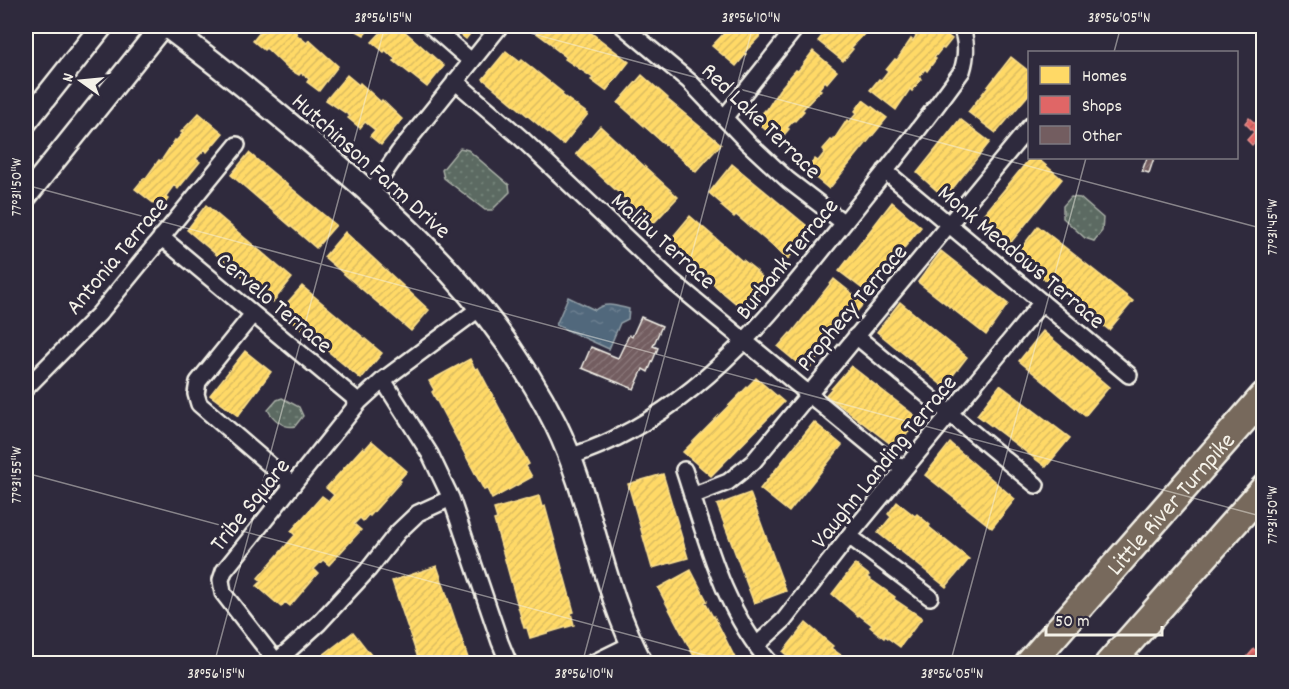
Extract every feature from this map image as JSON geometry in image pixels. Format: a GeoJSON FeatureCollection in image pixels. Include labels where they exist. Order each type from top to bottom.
{"type":"FeatureCollection","features":[{"type":"Feature","properties":{"kind":"highway","name":"Little River Turnpike"},"geometry":{"type":"LineString","coordinates":[[1029,663],[1263,396]]}},
{"type":"Feature","properties":{"kind":"highway"},"geometry":{"type":"LineString","coordinates":[[1109,663],[1263,489]]}},
{"type":"Feature","properties":{"kind":"street"},"geometry":{"type":"LineString","coordinates":[[26,122],[102,26]]}},
{"type":"Feature","properties":{"kind":"street"},"geometry":{"type":"LineString","coordinates":[[26,196],[164,26]]}},
{"type":"Feature","properties":{"kind":"street","name":"Hutchinson Farm Drive"},"geometry":{"type":"LineString","coordinates":[[164,26],[233,77],[371,192],[422,241],[501,334],[542,398],[570,457],[616,608],[642,663]]}},
{"type":"Feature","properties":{"kind":"street"},"geometry":{"type":"LineString","coordinates":[[431,26],[471,61]]}},
{"type":"Feature","properties":{"kind":"street"},"geometry":{"type":"LineString","coordinates":[[371,192],[399,152],[500,26]]}},
{"type":"Feature","properties":{"kind":"street","name":"Red Lake Terrace"},"geometry":{"type":"LineString","coordinates":[[623,26],[689,81],[788,180],[844,223]]}},
{"type":"Feature","properties":{"kind":"street"},"geometry":{"type":"LineString","coordinates":[[724,118],[797,26]]}},
{"type":"Feature","properties":{"kind":"street","name":"Burbank Terrace"},"geometry":{"type":"LineString","coordinates":[[570,457],[616,439],[657,414],[700,384],[745,342],[797,283],[962,71],[966,39],[962,26]]}},
{"type":"Feature","properties":{"kind":"street","name":"Malibu Terrace"},"geometry":{"type":"LineString","coordinates":[[455,81],[521,138],[671,280],[885,457],[904,469]]}},
{"type":"Feature","properties":{"kind":"street","name":"Prophecy Terrace"},"geometry":{"type":"LineString","coordinates":[[692,496],[728,482],[753,462],[1028,127]]}},
{"type":"Feature","properties":{"kind":"street","name":"Antonia Terrace"},"geometry":{"type":"LineString","coordinates":[[26,388],[99,314],[237,145]]}},
{"type":"Feature","properties":{"kind":"street","name":"Monk Meadows Terrace"},"geometry":{"type":"LineString","coordinates":[[885,171],[1130,375]]}},
{"type":"Feature","properties":{"kind":"street","name":"Cervelo Terrace"},"geometry":{"type":"LineString","coordinates":[[161,237],[359,402]]}},
{"type":"Feature","properties":{"kind":"street","name":"Vaughn Landing Terrace"},"geometry":{"type":"LineString","coordinates":[[757,645],[784,620],[849,536],[1042,302]]}},
{"type":"Feature","properties":{"kind":"street","name":"Tribe Square"},"geometry":{"type":"LineString","coordinates":[[277,662],[223,593],[221,580],[224,571],[359,402],[383,380],[480,308]]}},
{"type":"Feature","properties":{"kind":"street"},"geometry":{"type":"LineString","coordinates":[[253,314],[198,382],[196,394],[199,404],[293,485]]}},
{"type":"Feature","properties":{"kind":"street"},"geometry":{"type":"LineString","coordinates":[[856,336],[1036,485]]}},
{"type":"Feature","properties":{"kind":"street"},"geometry":{"type":"LineString","coordinates":[[383,380],[430,454],[451,498],[509,663]]}},
{"type":"Feature","properties":{"kind":"street"},"geometry":{"type":"LineString","coordinates":[[684,470],[721,580],[743,626],[771,663]]}},
{"type":"Feature","properties":{"kind":"street"},"geometry":{"type":"LineString","coordinates":[[277,662],[319,623],[368,570],[405,525],[418,513],[451,498]]}},
{"type":"Feature","properties":{"kind":"street"},"geometry":{"type":"LineString","coordinates":[[849,536],[930,597]]}},
{"type":"Feature","properties":{"kind":"street"},"geometry":{"type":"LineString","coordinates":[[591,663],[632,644]]}},
{"type":"Feature","properties":{"kind":"green space"},"geometry":{"type":"Polygon","coordinates":[[[460,148],[468,150],[509,185],[510,192],[492,210],[485,210],[444,178],[442,170],[460,148]]]}},
{"type":"Feature","properties":{"kind":"green space"},"geometry":{"type":"Polygon","coordinates":[[[1071,197],[1080,198],[1103,218],[1102,231],[1094,241],[1085,238],[1063,218],[1063,206],[1071,197]]]}},
{"type":"Feature","properties":{"kind":"green space"},"geometry":{"type":"Polygon","coordinates":[[[282,398],[299,407],[303,416],[295,426],[287,426],[279,422],[268,410],[282,398]]]}},
{"type":"Feature","properties":{"kind":"water"},"geometry":{"type":"Polygon","coordinates":[[[568,297],[595,310],[607,305],[629,309],[628,319],[620,323],[609,349],[556,325],[568,297]]]}},
{"type":"Feature","properties":{"kind":"building: Homes"},"geometry":{"type":"Polygon","coordinates":[[[265,26],[288,26],[307,43],[309,40],[338,66],[319,91],[307,82],[309,79],[287,68],[266,48],[264,50],[253,41],[265,26]]]}},
{"type":"Feature","properties":{"kind":"building: Homes"},"geometry":{"type":"Polygon","coordinates":[[[348,26],[372,26],[364,35],[348,26]]]}},
{"type":"Feature","properties":{"kind":"building: Homes"},"geometry":{"type":"Polygon","coordinates":[[[387,26],[393,26],[400,31],[402,29],[444,66],[427,87],[394,61],[395,59],[385,50],[384,52],[372,42],[387,26]]]}},
{"type":"Feature","properties":{"kind":"building: Homes"},"geometry":{"type":"Polygon","coordinates":[[[449,26],[476,26],[466,39],[449,26]]]}},
{"type":"Feature","properties":{"kind":"building: Homes"},"geometry":{"type":"Polygon","coordinates":[[[527,26],[585,26],[629,62],[606,91],[527,26]]]}},
{"type":"Feature","properties":{"kind":"building: Homes"},"geometry":{"type":"Polygon","coordinates":[[[727,26],[768,26],[759,34],[761,35],[744,53],[746,54],[736,66],[712,46],[729,28],[727,26]]]}},
{"type":"Feature","properties":{"kind":"building: Homes"},"geometry":{"type":"Polygon","coordinates":[[[830,26],[869,26],[843,61],[818,41],[830,26]]]}},
{"type":"Feature","properties":{"kind":"building: Homes"},"geometry":{"type":"Polygon","coordinates":[[[922,26],[934,26],[952,39],[934,58],[936,59],[927,71],[925,69],[919,77],[921,79],[912,91],[910,89],[896,110],[870,90],[879,79],[881,80],[888,71],[886,70],[895,59],[897,60],[911,39],[913,41],[922,26]]]}},
{"type":"Feature","properties":{"kind":"building: Homes"},"geometry":{"type":"Polygon","coordinates":[[[506,51],[520,62],[522,60],[588,114],[563,145],[483,79],[506,51]]]}},
{"type":"Feature","properties":{"kind":"building: Homes"},"geometry":{"type":"Polygon","coordinates":[[[813,51],[837,71],[827,83],[825,81],[819,89],[821,90],[787,128],[789,129],[779,141],[755,121],[766,111],[779,90],[796,70],[798,71],[813,51]]]}},
{"type":"Feature","properties":{"kind":"building: Homes"},"geometry":{"type":"Polygon","coordinates":[[[1011,57],[1028,70],[1028,95],[996,133],[968,112],[1011,57]]]}},
{"type":"Feature","properties":{"kind":"building: Homes"},"geometry":{"type":"Polygon","coordinates":[[[347,75],[359,85],[360,83],[381,102],[382,100],[402,119],[381,145],[370,136],[375,130],[365,122],[360,128],[348,118],[350,116],[326,100],[347,75]]]}},
{"type":"Feature","properties":{"kind":"building: Homes"},"geometry":{"type":"Polygon","coordinates":[[[642,75],[721,144],[696,172],[618,103],[642,75]]]}},
{"type":"Feature","properties":{"kind":"building: Homes"},"geometry":{"type":"Polygon","coordinates":[[[863,100],[887,118],[829,189],[806,170],[815,159],[818,161],[825,152],[823,149],[831,140],[833,141],[847,120],[849,122],[857,113],[855,111],[863,100]]]}},
{"type":"Feature","properties":{"kind":"building: Homes"},"geometry":{"type":"Polygon","coordinates":[[[199,113],[223,133],[207,152],[205,149],[196,159],[200,162],[178,189],[174,185],[161,209],[135,189],[159,160],[161,161],[175,140],[183,133],[181,132],[199,113]]]}},
{"type":"Feature","properties":{"kind":"building: Homes"},"geometry":{"type":"Polygon","coordinates":[[[960,119],[990,142],[945,198],[917,173],[960,119]]]}},
{"type":"Feature","properties":{"kind":"building: Homes"},"geometry":{"type":"Polygon","coordinates":[[[600,126],[678,197],[653,224],[576,154],[600,126]]]}},
{"type":"Feature","properties":{"kind":"building: Homes"},"geometry":{"type":"Polygon","coordinates":[[[249,153],[336,225],[316,248],[231,175],[249,153]]]}},
{"type":"Feature","properties":{"kind":"building: Homes"},"geometry":{"type":"Polygon","coordinates":[[[1029,159],[1038,159],[1062,179],[1008,246],[978,222],[1029,159]]]}},
{"type":"Feature","properties":{"kind":"building: Homes"},"geometry":{"type":"Polygon","coordinates":[[[732,164],[812,230],[788,259],[736,215],[734,217],[709,193],[732,164]]]}},
{"type":"Feature","properties":{"kind":"building: Homes"},"geometry":{"type":"Polygon","coordinates":[[[892,202],[921,227],[868,293],[839,271],[892,202]]]}},
{"type":"Feature","properties":{"kind":"building: Homes"},"geometry":{"type":"Polygon","coordinates":[[[206,205],[292,278],[273,302],[187,230],[206,205]]]}},
{"type":"Feature","properties":{"kind":"building: Homes"},"geometry":{"type":"Polygon","coordinates":[[[690,216],[769,283],[745,311],[666,245],[690,216]]]}},
{"type":"Feature","properties":{"kind":"building: Homes"},"geometry":{"type":"Polygon","coordinates":[[[1038,226],[1133,301],[1109,330],[1015,256],[1038,226]]]}},
{"type":"Feature","properties":{"kind":"building: Homes"},"geometry":{"type":"Polygon","coordinates":[[[345,232],[429,310],[411,331],[324,257],[345,232]]]}},
{"type":"Feature","properties":{"kind":"building: Homes"},"geometry":{"type":"Polygon","coordinates":[[[941,251],[1008,304],[986,335],[918,282],[941,251]]]}},
{"type":"Feature","properties":{"kind":"building: Homes"},"geometry":{"type":"Polygon","coordinates":[[[834,279],[864,303],[807,371],[778,347],[834,279]]]}},
{"type":"Feature","properties":{"kind":"building: Homes"},"geometry":{"type":"Polygon","coordinates":[[[302,286],[382,353],[361,379],[280,311],[302,286]]]}},
{"type":"Feature","properties":{"kind":"building: Homes"},"geometry":{"type":"Polygon","coordinates":[[[900,302],[967,357],[944,387],[877,332],[900,302]]]}},
{"type":"Feature","properties":{"kind":"building: Homes"},"geometry":{"type":"Polygon","coordinates":[[[1043,331],[1109,387],[1085,416],[1019,361],[1043,331]]]}},
{"type":"Feature","properties":{"kind":"building: Homes"},"geometry":{"type":"Polygon","coordinates":[[[245,351],[271,372],[238,416],[210,395],[245,351]]]}},
{"type":"Feature","properties":{"kind":"building: Homes"},"geometry":{"type":"Polygon","coordinates":[[[470,359],[475,369],[478,368],[529,464],[526,466],[532,477],[492,499],[487,489],[484,490],[432,392],[434,390],[429,381],[470,359]]]}},
{"type":"Feature","properties":{"kind":"building: Homes"},"geometry":{"type":"Polygon","coordinates":[[[851,366],[919,419],[896,448],[826,395],[851,366]]]}},
{"type":"Feature","properties":{"kind":"building: Homes"},"geometry":{"type":"Polygon","coordinates":[[[756,378],[784,402],[711,476],[683,452],[756,378]]]}},
{"type":"Feature","properties":{"kind":"building: Homes"},"geometry":{"type":"Polygon","coordinates":[[[1000,385],[1070,438],[1046,467],[977,415],[1000,385]]]}},
{"type":"Feature","properties":{"kind":"building: Homes"},"geometry":{"type":"Polygon","coordinates":[[[814,422],[842,445],[789,512],[760,489],[814,422]]]}},
{"type":"Feature","properties":{"kind":"building: Homes"},"geometry":{"type":"Polygon","coordinates":[[[372,441],[407,471],[370,516],[368,515],[363,521],[360,518],[354,524],[361,530],[329,565],[323,560],[314,569],[318,573],[290,606],[285,602],[281,607],[257,586],[262,581],[258,578],[295,535],[291,531],[322,496],[329,501],[334,495],[326,488],[363,447],[365,449],[372,441]]]}},
{"type":"Feature","properties":{"kind":"building: Homes"},"geometry":{"type":"Polygon","coordinates":[[[950,443],[1015,499],[992,528],[925,475],[950,443]]]}},
{"type":"Feature","properties":{"kind":"building: Homes"},"geometry":{"type":"Polygon","coordinates":[[[663,474],[688,558],[652,568],[628,484],[663,474]]]}},
{"type":"Feature","properties":{"kind":"building: Homes"},"geometry":{"type":"Polygon","coordinates":[[[750,493],[786,591],[754,603],[717,505],[750,493]]]}},
{"type":"Feature","properties":{"kind":"building: Homes"},"geometry":{"type":"Polygon","coordinates":[[[539,496],[542,507],[545,506],[574,612],[571,613],[574,625],[530,638],[527,628],[524,628],[494,520],[497,519],[494,509],[539,496]]]}},
{"type":"Feature","properties":{"kind":"building: Homes"},"geometry":{"type":"Polygon","coordinates":[[[897,502],[915,516],[917,514],[930,525],[929,527],[969,559],[946,587],[878,533],[891,517],[888,514],[897,502]]]}},
{"type":"Feature","properties":{"kind":"building: Homes"},"geometry":{"type":"Polygon","coordinates":[[[855,564],[869,575],[867,577],[895,597],[894,599],[922,618],[900,647],[885,636],[884,638],[870,627],[872,625],[832,594],[855,564]]]}},
{"type":"Feature","properties":{"kind":"building: Homes"},"geometry":{"type":"Polygon","coordinates":[[[437,566],[470,664],[420,664],[392,581],[437,566]]]}},
{"type":"Feature","properties":{"kind":"building: Homes"},"geometry":{"type":"Polygon","coordinates":[[[691,570],[738,664],[698,664],[658,588],[691,570]]]}},
{"type":"Feature","properties":{"kind":"building: Homes"},"geometry":{"type":"Polygon","coordinates":[[[806,623],[850,664],[796,664],[783,652],[806,623]]]}},
{"type":"Feature","properties":{"kind":"building: Homes"},"geometry":{"type":"Polygon","coordinates":[[[353,632],[378,664],[315,664],[314,662],[353,632]]]}},
{"type":"Feature","properties":{"kind":"building: Shops"},"geometry":{"type":"Polygon","coordinates":[[[1249,118],[1264,131],[1252,145],[1247,140],[1254,132],[1245,123],[1249,118]]]}},
{"type":"Feature","properties":{"kind":"building: Shops"},"geometry":{"type":"Polygon","coordinates":[[[1254,649],[1264,657],[1264,664],[1241,664],[1254,649]]]}},
{"type":"Feature","properties":{"kind":"building: Other"},"geometry":{"type":"Polygon","coordinates":[[[1147,159],[1154,159],[1149,173],[1142,171],[1147,159]]]}},
{"type":"Feature","properties":{"kind":"building: Other"},"geometry":{"type":"Polygon","coordinates":[[[641,317],[662,326],[653,346],[658,348],[648,372],[643,369],[634,389],[582,368],[591,347],[618,358],[629,335],[632,337],[641,317]]]}}]}
